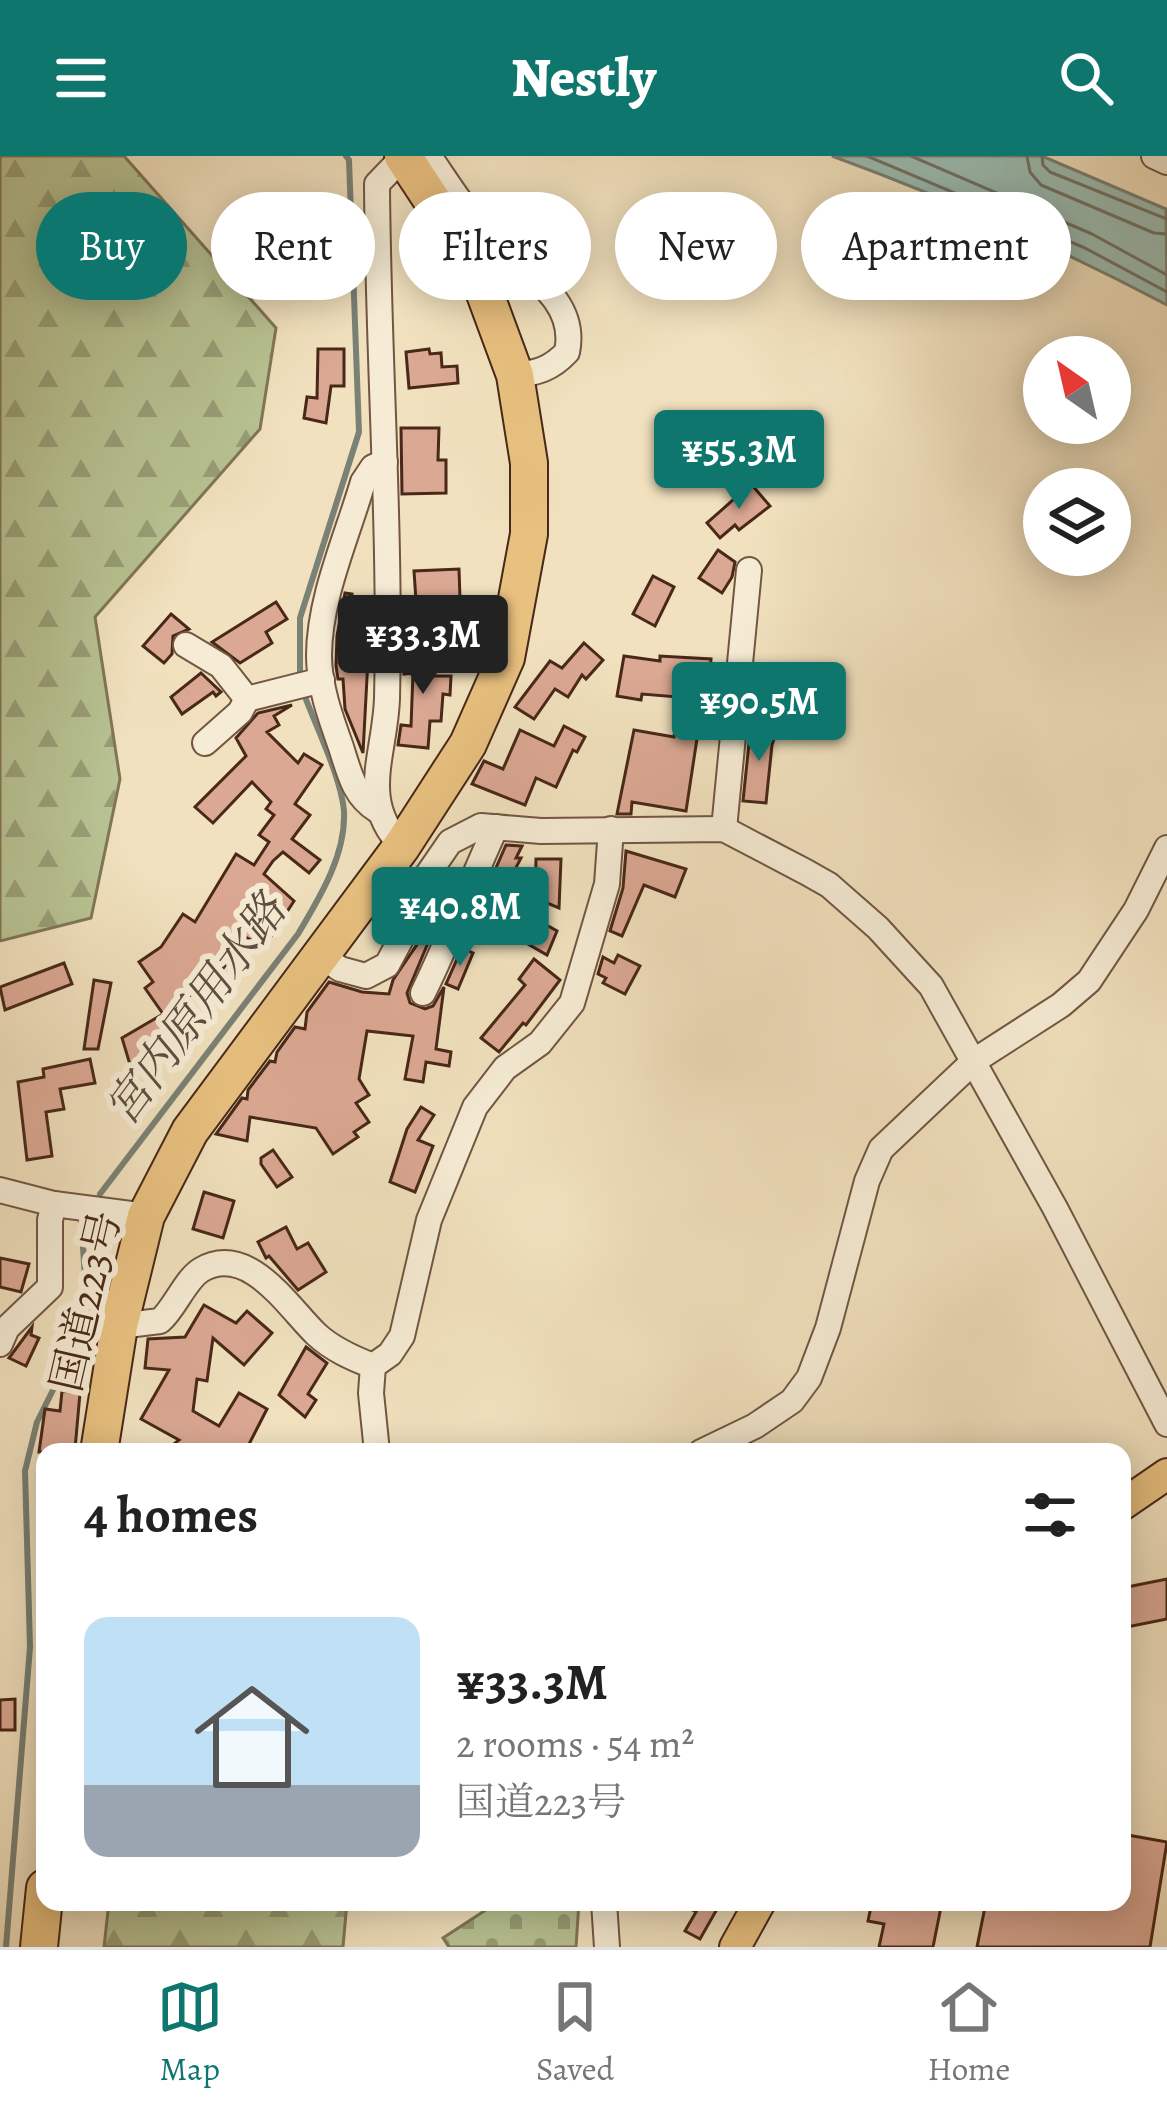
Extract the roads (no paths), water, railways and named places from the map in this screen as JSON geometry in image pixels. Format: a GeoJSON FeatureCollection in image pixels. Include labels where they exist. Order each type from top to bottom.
{"type":"FeatureCollection","features":[{"type":"Feature","properties":{"kind":"highway","name":"国道223号"},"geometry":{"type":"LineString","coordinates":[[100,1443],[119,1326],[146,1216],[190,1131],[402,846],[468,744],[506,658],[529,534],[529,463],[515,375],[474,264],[404,156]]}},
{"type":"Feature","properties":{"kind":"highway"},"geometry":{"type":"LineString","coordinates":[[39,1947],[43,1911]]}},
{"type":"Feature","properties":{"kind":"main road"},"geometry":{"type":"LineString","coordinates":[[1131,1499],[1167,1474]]}},
{"type":"Feature","properties":{"kind":"main road"},"geometry":{"type":"LineString","coordinates":[[735,1947],[755,1911]]}},
{"type":"Feature","properties":{"kind":"street"},"geometry":{"type":"LineString","coordinates":[[377,810],[386,706],[388,488],[377,184],[404,156]]}},
{"type":"Feature","properties":{"kind":"street"},"geometry":{"type":"LineString","coordinates":[[429,156],[482,231],[541,282],[568,327],[567,352],[556,363],[540,372],[515,375]]}},
{"type":"Feature","properties":{"kind":"street"},"geometry":{"type":"LineString","coordinates":[[1154,156],[1167,162]]}},
{"type":"Feature","properties":{"kind":"street"},"geometry":{"type":"LineString","coordinates":[[385,462],[373,467],[363,482],[308,683],[361,800],[377,810],[402,846]]}},
{"type":"Feature","properties":{"kind":"street"},"geometry":{"type":"LineString","coordinates":[[724,829],[749,570]]}},
{"type":"Feature","properties":{"kind":"street"},"geometry":{"type":"LineString","coordinates":[[186,645],[221,666],[247,699]]}},
{"type":"Feature","properties":{"kind":"street"},"geometry":{"type":"LineString","coordinates":[[205,743],[240,712],[247,699],[308,683]]}},
{"type":"Feature","properties":{"kind":"street"},"geometry":{"type":"LineString","coordinates":[[322,956],[340,969],[366,976],[387,965],[404,935],[419,887],[450,842],[481,826],[724,829],[829,885],[923,975],[974,1061],[1167,1424]]}},
{"type":"Feature","properties":{"kind":"street"},"geometry":{"type":"LineString","coordinates":[[423,993],[496,827]]}},
{"type":"Feature","properties":{"kind":"street"},"geometry":{"type":"LineString","coordinates":[[373,1366],[390,1354],[402,1336],[429,1220],[475,1107],[505,1068],[540,1042],[572,1003],[607,884],[611,830]]}},
{"type":"Feature","properties":{"kind":"street"},"geometry":{"type":"LineString","coordinates":[[720,1443],[792,1401],[809,1378],[828,1328],[874,1161],[902,1126],[974,1061],[1061,1005],[1089,981],[1136,910],[1167,848]]}},
{"type":"Feature","properties":{"kind":"street"},"geometry":{"type":"LineString","coordinates":[[0,1190],[54,1204],[146,1216]]}},
{"type":"Feature","properties":{"kind":"street"},"geometry":{"type":"LineString","coordinates":[[0,1343],[8,1328],[50,1287],[54,1204]]}},
{"type":"Feature","properties":{"kind":"street"},"geometry":{"type":"LineString","coordinates":[[119,1326],[160,1322],[198,1272],[227,1264],[242,1266],[271,1286],[319,1337],[373,1366]]}},
{"type":"Feature","properties":{"kind":"street"},"geometry":{"type":"LineString","coordinates":[[373,1366],[376,1443]]}},
{"type":"Feature","properties":{"kind":"street"},"geometry":{"type":"LineString","coordinates":[[605,1911],[607,1947]]}},
{"type":"Feature","properties":{"kind":"water"},"geometry":{"type":"Polygon","coordinates":[[[832,156],[1042,156],[1166,209],[1167,305],[1071,257],[1071,192],[918,189],[832,156]]]}},
{"type":"Feature","properties":{"kind":"waterway","name":"宮内原用水路"},"geometry":{"type":"LineString","coordinates":[[300,681],[300,618],[359,432],[346,156]]}},
{"type":"Feature","properties":{"kind":"waterway","name":"宮内原用水路"},"geometry":{"type":"LineString","coordinates":[[100,1194],[298,934],[330,875],[341,844],[344,811],[304,694]]}},
{"type":"Feature","properties":{"kind":"waterway","name":"宮内原用水路"},"geometry":{"type":"LineString","coordinates":[[6,1947],[30,1647],[25,1471],[37,1422],[79,1338],[87,1309],[81,1216]]}}]}
